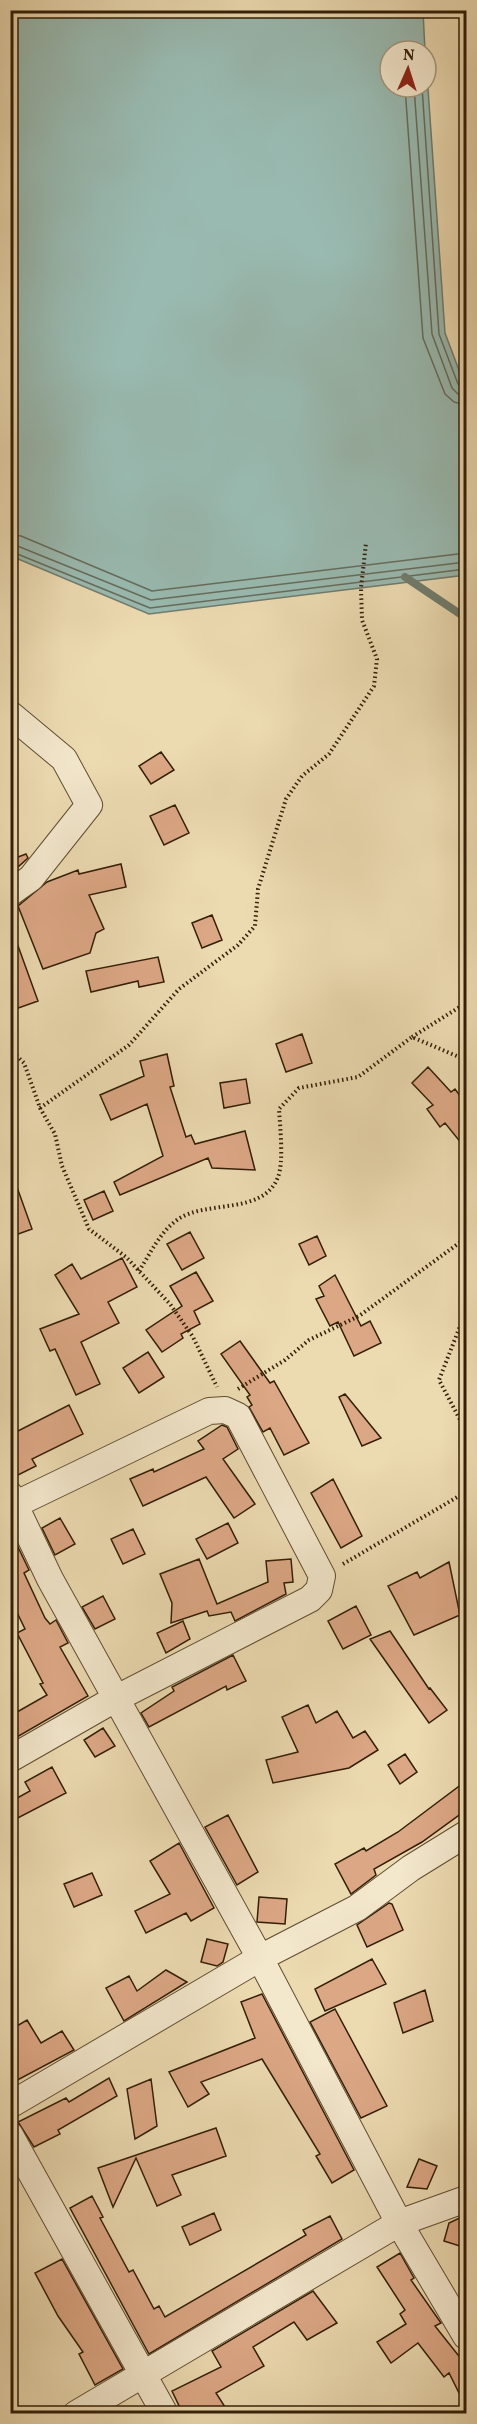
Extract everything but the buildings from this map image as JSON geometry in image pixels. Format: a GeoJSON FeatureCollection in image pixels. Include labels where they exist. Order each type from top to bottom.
{"type":"FeatureCollection","features":[{"type":"Feature","properties":{"kind":"street"},"geometry":{"type":"LineString","coordinates":[[10,714],[64,759],[88,805],[31,878],[10,893]]}},
{"type":"Feature","properties":{"kind":"street"},"geometry":{"type":"LineString","coordinates":[[10,1759],[115,1699],[310,1599],[319,1590],[322,1576],[238,1416],[224,1405],[12,1502],[50,1579],[115,1699],[260,1958],[399,2223],[466,2336]]}},
{"type":"Feature","properties":{"kind":"street"},"geometry":{"type":"LineString","coordinates":[[10,2105],[260,1958],[357,1908],[411,1868],[466,1834]]}},
{"type":"Feature","properties":{"kind":"street"},"geometry":{"type":"LineString","coordinates":[[10,2135],[165,2414]]}},
{"type":"Feature","properties":{"kind":"street"},"geometry":{"type":"LineString","coordinates":[[76,2414],[399,2223],[466,2199]]}},
{"type":"Feature","properties":{"kind":"path"},"geometry":{"type":"LineString","coordinates":[[40,1108],[129,1045],[179,989],[238,945],[255,926],[258,889],[286,799],[302,776],[329,754],[374,686],[377,659],[362,620],[361,588],[366,543]]}},
{"type":"Feature","properties":{"kind":"path"},"geometry":{"type":"LineString","coordinates":[[139,1271],[161,1236],[178,1219],[213,1206],[248,1203],[271,1189],[279,1176],[279,1109],[299,1088],[358,1077],[412,1037],[466,1003]]}},
{"type":"Feature","properties":{"kind":"path"},"geometry":{"type":"LineString","coordinates":[[412,1037],[466,1060]]}},
{"type":"Feature","properties":{"kind":"path"},"geometry":{"type":"LineString","coordinates":[[10,1049],[24,1063],[40,1108],[55,1134],[62,1166],[88,1229],[126,1257],[170,1304],[193,1337],[224,1405],[309,1340],[359,1316],[466,1238]]}},
{"type":"Feature","properties":{"kind":"path"},"geometry":{"type":"LineString","coordinates":[[466,1311],[439,1380],[466,1431]]}},
{"type":"Feature","properties":{"kind":"path"},"geometry":{"type":"LineString","coordinates":[[322,1576],[466,1492]]}},
{"type":"Feature","properties":{"kind":"water"},"geometry":{"type":"Polygon","coordinates":[[[10,11],[423,11],[424,39],[378,39],[378,99],[429,99],[445,333],[466,389],[466,575],[149,614],[11,556],[10,11]]]}},
{"type":"Feature","properties":{"kind":"waterway"},"geometry":{"type":"LineString","coordinates":[[405,577],[466,618]]}}]}
